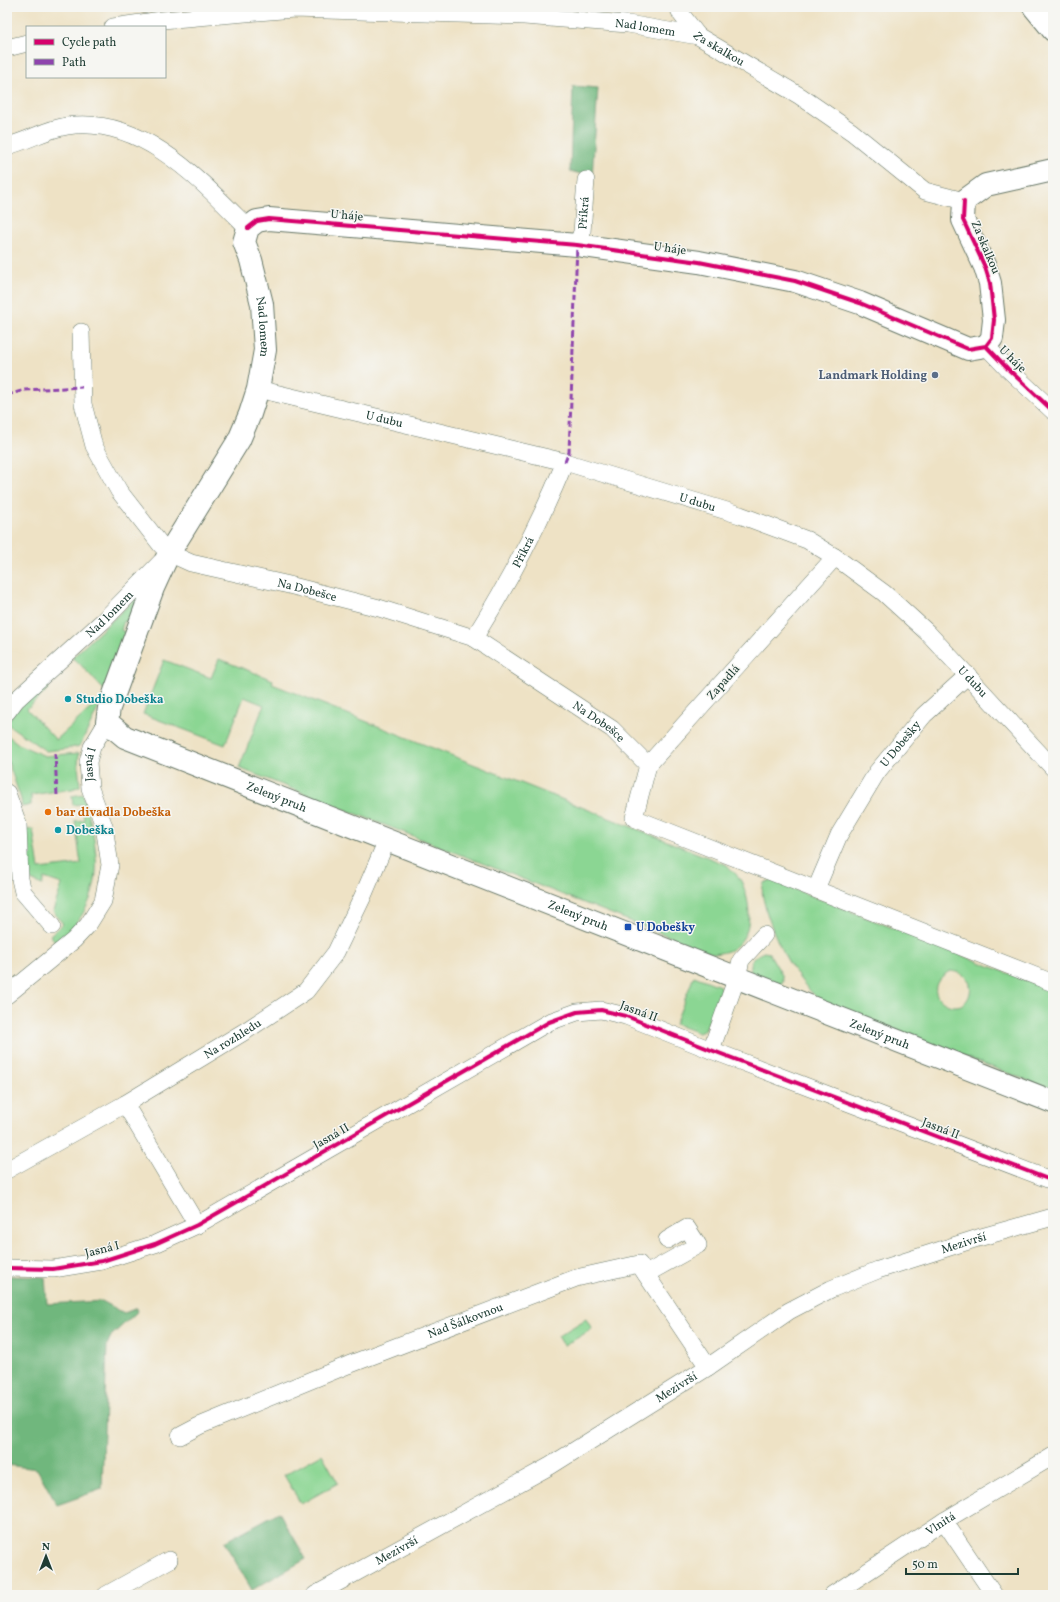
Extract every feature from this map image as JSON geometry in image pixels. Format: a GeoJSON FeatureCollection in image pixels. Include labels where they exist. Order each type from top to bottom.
{"type":"FeatureCollection","features":[{"type":"Feature","properties":{"kind":"street","name":"Za skalkou"},"geometry":{"type":"LineString","coordinates":[[678,7],[681,14],[698,36],[800,96],[852,132],[925,191],[964,201],[963,220],[985,267],[990,283],[994,320],[992,338],[986,346]]}},
{"type":"Feature","properties":{"kind":"street"},"geometry":{"type":"LineString","coordinates":[[1034,7],[1053,30]]}},
{"type":"Feature","properties":{"kind":"street","name":"Nad lomem"},"geometry":{"type":"LineString","coordinates":[[120,26],[162,20],[294,9],[522,12],[628,24],[698,36]]}},
{"type":"Feature","properties":{"kind":"street"},"geometry":{"type":"LineString","coordinates":[[7,48],[26,43]]}},
{"type":"Feature","properties":{"kind":"street"},"geometry":{"type":"LineString","coordinates":[[7,146],[22,143],[42,134],[67,126],[96,125],[129,133],[162,151],[191,172],[248,228]]}},
{"type":"Feature","properties":{"kind":"street"},"geometry":{"type":"LineString","coordinates":[[964,201],[986,185],[1053,170]]}},
{"type":"Feature","properties":{"kind":"street","name":"Příkrá"},"geometry":{"type":"LineString","coordinates":[[578,245],[582,232],[586,180]]}},
{"type":"Feature","properties":{"kind":"street","name":"U háje"},"geometry":{"type":"LineString","coordinates":[[248,228],[257,221],[269,219],[578,245],[699,262],[795,281],[860,303],[968,349],[986,346],[1053,411]]}},
{"type":"Feature","properties":{"kind":"street","name":"Nad lomem"},"geometry":{"type":"LineString","coordinates":[[7,712],[16,700],[103,621],[170,553],[239,440],[250,414],[258,389],[265,350],[262,304],[251,260],[244,242],[248,228]]}},
{"type":"Feature","properties":{"kind":"street","name":"Na Dobešce"},"geometry":{"type":"LineString","coordinates":[[80,332],[83,404],[94,446],[119,491],[161,545],[170,553],[191,563],[285,584],[380,608],[474,638],[612,729],[648,765]]}},
{"type":"Feature","properties":{"kind":"street","name":"U dubu"},"geometry":{"type":"LineString","coordinates":[[258,389],[565,462],[740,515],[807,540],[835,557],[884,593],[928,633],[1053,768]]}},
{"type":"Feature","properties":{"kind":"street","name":"Příkrá"},"geometry":{"type":"LineString","coordinates":[[474,638],[503,590],[547,505],[565,462]]}},
{"type":"Feature","properties":{"kind":"street","name":"Jasná I"},"geometry":{"type":"LineString","coordinates":[[7,995],[74,940],[88,925],[103,901],[110,865],[104,826],[90,788],[88,762],[92,747],[107,722],[109,708],[141,619],[153,588],[170,553]]}},
{"type":"Feature","properties":{"kind":"street","name":"Zapadlá"},"geometry":{"type":"LineString","coordinates":[[816,890],[634,818],[648,765],[835,557]]}},
{"type":"Feature","properties":{"kind":"street","name":"U Dobešky"},"geometry":{"type":"LineString","coordinates":[[816,890],[839,835],[877,772],[924,715],[968,675]]}},
{"type":"Feature","properties":{"kind":"street","name":"Zelený pruh"},"geometry":{"type":"LineString","coordinates":[[107,722],[122,736],[1053,1102]]}},
{"type":"Feature","properties":{"kind":"street"},"geometry":{"type":"LineString","coordinates":[[7,793],[18,824],[20,879],[23,892],[52,926]]}},
{"type":"Feature","properties":{"kind":"street","name":"Na rozhledu"},"geometry":{"type":"LineString","coordinates":[[7,1170],[125,1104],[247,1030],[306,991],[336,952],[364,896],[387,840]]}},
{"type":"Feature","properties":{"kind":"street"},"geometry":{"type":"LineString","coordinates":[[816,890],[1053,983]]}},
{"type":"Feature","properties":{"kind":"street"},"geometry":{"type":"LineString","coordinates":[[711,1050],[737,977],[741,960],[764,935]]}},
{"type":"Feature","properties":{"kind":"street","name":"Jasná II"},"geometry":{"type":"LineString","coordinates":[[197,1224],[549,1022],[577,1012],[601,1010],[626,1016],[1053,1182]]}},
{"type":"Feature","properties":{"kind":"street"},"geometry":{"type":"LineString","coordinates":[[125,1104],[197,1224]]}},
{"type":"Feature","properties":{"kind":"street","name":"Mezivrší"},"geometry":{"type":"LineString","coordinates":[[315,1595],[550,1466],[708,1367],[789,1312],[830,1289],[878,1270],[978,1238],[1053,1217]]}},
{"type":"Feature","properties":{"kind":"street","name":"Jasná I"},"geometry":{"type":"LineString","coordinates":[[7,1268],[53,1270],[102,1261],[155,1244],[197,1224]]}},
{"type":"Feature","properties":{"kind":"street"},"geometry":{"type":"LineString","coordinates":[[646,1274],[698,1245],[687,1228],[667,1240]]}},
{"type":"Feature","properties":{"kind":"street","name":"Nad Šálkovnou"},"geometry":{"type":"LineString","coordinates":[[180,1436],[199,1426],[348,1365],[576,1278],[639,1264],[708,1367]]}},
{"type":"Feature","properties":{"kind":"street","name":"Vlnitá"},"geometry":{"type":"LineString","coordinates":[[840,1593],[944,1521],[1051,1461]]}},
{"type":"Feature","properties":{"kind":"street"},"geometry":{"type":"LineString","coordinates":[[944,1521],[994,1595]]}},
{"type":"Feature","properties":{"kind":"street"},"geometry":{"type":"LineString","coordinates":[[106,1595],[169,1560]]}},
{"type":"Feature","properties":{"kind":"green space"},"geometry":{"type":"Polygon","coordinates":[[[573,86],[598,88],[592,177],[570,171],[573,86]]]}},
{"type":"Feature","properties":{"kind":"green space"},"geometry":{"type":"Polygon","coordinates":[[[137,597],[138,600],[131,619],[128,618],[126,622],[124,621],[121,630],[125,632],[124,637],[104,690],[79,663],[72,658],[137,597]]]}},
{"type":"Feature","properties":{"kind":"green space"},"geometry":{"type":"Polygon","coordinates":[[[219,659],[273,680],[272,684],[727,865],[740,879],[747,899],[749,918],[745,935],[739,943],[730,950],[714,954],[239,768],[264,705],[244,697],[225,745],[143,714],[164,660],[211,678],[219,659]]]}},
{"type":"Feature","properties":{"kind":"green space"},"geometry":{"type":"Polygon","coordinates":[[[46,683],[49,688],[27,709],[56,740],[104,696],[80,746],[46,751],[7,724],[14,712],[46,683]]]}},
{"type":"Feature","properties":{"kind":"green space"},"geometry":{"type":"Polygon","coordinates":[[[7,735],[20,745],[45,756],[79,753],[78,765],[80,786],[72,789],[31,795],[31,805],[22,807],[21,799],[7,759],[7,735]]]}},
{"type":"Feature","properties":{"kind":"green space"},"geometry":{"type":"Polygon","coordinates":[[[83,794],[89,816],[96,856],[96,874],[93,892],[85,909],[74,926],[57,944],[50,935],[63,924],[53,911],[62,884],[44,878],[42,885],[29,879],[25,830],[33,829],[39,869],[81,864],[75,821],[84,820],[82,804],[73,805],[72,796],[83,794]]]}},
{"type":"Feature","properties":{"kind":"green space"},"geometry":{"type":"Polygon","coordinates":[[[771,880],[1053,991],[1053,1090],[824,1004],[804,984],[788,962],[770,923],[766,910],[762,893],[764,883],[771,880]],[[950,971],[939,980],[936,988],[937,996],[943,1002],[958,1006],[966,1002],[970,993],[970,984],[966,977],[950,971]]]}},
{"type":"Feature","properties":{"kind":"green space"},"geometry":{"type":"Polygon","coordinates":[[[764,952],[769,953],[782,975],[783,981],[781,984],[752,973],[750,966],[752,960],[764,952]]]}},
{"type":"Feature","properties":{"kind":"green space"},"geometry":{"type":"Polygon","coordinates":[[[694,976],[720,986],[720,992],[705,1030],[699,1033],[675,1024],[694,976]]]}},
{"type":"Feature","properties":{"kind":"green space"},"geometry":{"type":"Polygon","coordinates":[[[7,1276],[45,1277],[47,1304],[102,1301],[124,1313],[137,1308],[138,1311],[111,1336],[107,1345],[102,1489],[57,1505],[37,1469],[7,1465],[7,1276]]]}},
{"type":"Feature","properties":{"kind":"green space"},"geometry":{"type":"Polygon","coordinates":[[[586,1319],[592,1329],[564,1346],[558,1336],[586,1319]]]}},
{"type":"Feature","properties":{"kind":"green space"},"geometry":{"type":"Polygon","coordinates":[[[322,1454],[338,1483],[301,1504],[284,1475],[322,1454]]]}},
{"type":"Feature","properties":{"kind":"green space"},"geometry":{"type":"Polygon","coordinates":[[[279,1512],[306,1559],[252,1590],[224,1542],[279,1512]]]}},
{"type":"Feature","properties":{"kind":"marked path"},"geometry":{"type":"LineString","coordinates":[[565,462],[569,452],[577,245]]}},
{"type":"Feature","properties":{"kind":"marked path"},"geometry":{"type":"LineString","coordinates":[[7,357],[7,370]]}},
{"type":"Feature","properties":{"kind":"marked path"},"geometry":{"type":"LineString","coordinates":[[7,395],[25,390],[82,387]]}},
{"type":"Feature","properties":{"kind":"marked path"},"geometry":{"type":"LineString","coordinates":[[55,753],[57,796]]}},
{"type":"Feature","properties":{"kind":"cycle path"},"geometry":{"type":"LineString","coordinates":[[964,201],[963,220],[985,267],[990,283],[994,320],[992,338],[986,346]]}},
{"type":"Feature","properties":{"kind":"cycle path"},"geometry":{"type":"LineString","coordinates":[[248,228],[257,221],[269,219],[577,245],[699,262],[795,281],[860,303],[968,349],[986,346]]}},
{"type":"Feature","properties":{"kind":"cycle path"},"geometry":{"type":"LineString","coordinates":[[986,346],[1053,411]]}},
{"type":"Feature","properties":{"kind":"cycle path"},"geometry":{"type":"LineString","coordinates":[[7,1268],[53,1269],[102,1261],[155,1244],[197,1225],[549,1022],[577,1012],[601,1010],[626,1016],[1053,1181]]}},
{"type":"Feature","properties":{"kind":"place","name":"Landmark Holding"},"geometry":{"type":"Point","coordinates":[935,375]}},
{"type":"Feature","properties":{"kind":"place","name":"Studio Dobeška"},"geometry":{"type":"Point","coordinates":[68,699]}},
{"type":"Feature","properties":{"kind":"place","name":"bar divadla Dobeška"},"geometry":{"type":"Point","coordinates":[48,812]}},
{"type":"Feature","properties":{"kind":"place","name":"Dobeška"},"geometry":{"type":"Point","coordinates":[58,830]}},
{"type":"Feature","properties":{"kind":"place","name":"U Dobešky"},"geometry":{"type":"Point","coordinates":[628,927]}}]}
